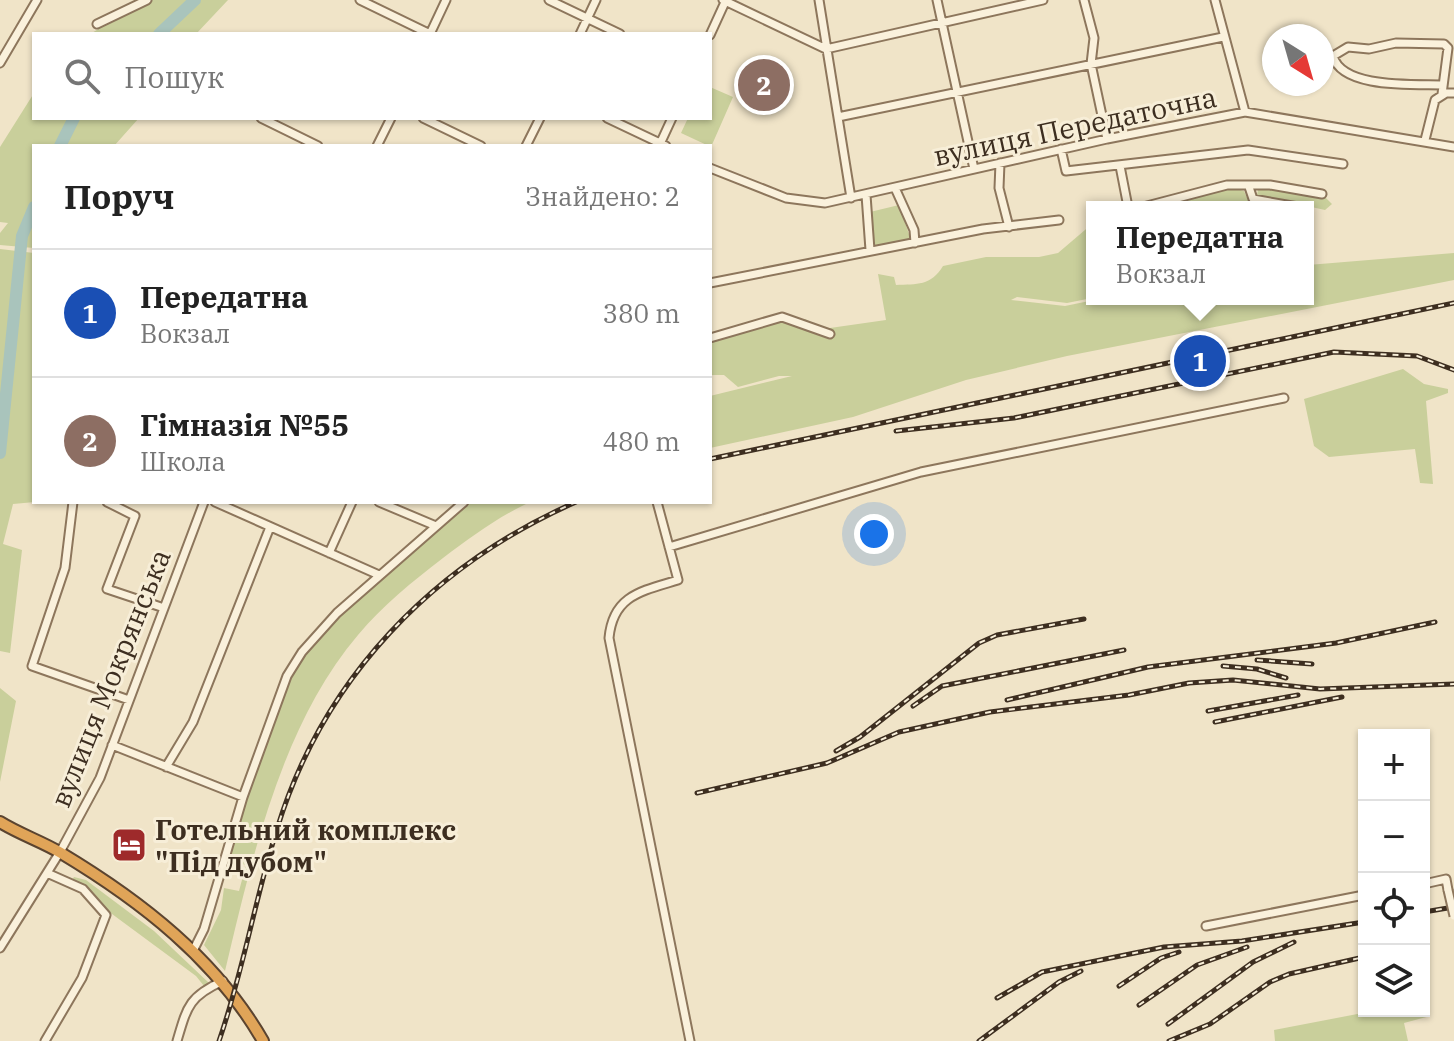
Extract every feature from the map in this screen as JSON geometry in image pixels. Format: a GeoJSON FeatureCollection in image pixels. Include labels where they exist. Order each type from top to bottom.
{"type":"FeatureCollection","features":[{"type":"Feature","properties":{"kind":"highway"},"geometry":{"type":"LineString","coordinates":[[1,823],[60,852],[125,894],[193,951],[223,981],[263,1041]]}},
{"type":"Feature","properties":{"kind":"street"},"geometry":{"type":"LineString","coordinates":[[0,63],[37,0]]}},
{"type":"Feature","properties":{"kind":"street"},"geometry":{"type":"LineString","coordinates":[[97,24],[147,0]]}},
{"type":"Feature","properties":{"kind":"street"},"geometry":{"type":"LineString","coordinates":[[360,0],[426,32]]}},
{"type":"Feature","properties":{"kind":"street"},"geometry":{"type":"LineString","coordinates":[[431,32],[446,0]]}},
{"type":"Feature","properties":{"kind":"street"},"geometry":{"type":"LineString","coordinates":[[549,0],[616,32]]}},
{"type":"Feature","properties":{"kind":"street"},"geometry":{"type":"LineString","coordinates":[[581,32],[596,0]]}},
{"type":"Feature","properties":{"kind":"street"},"geometry":{"type":"LineString","coordinates":[[711,32],[725,0],[826,49],[1043,0]]}},
{"type":"Feature","properties":{"kind":"street"},"geometry":{"type":"LineString","coordinates":[[819,0],[851,198]]}},
{"type":"Feature","properties":{"kind":"street"},"geometry":{"type":"LineString","coordinates":[[937,0],[974,169]]}},
{"type":"Feature","properties":{"kind":"street"},"geometry":{"type":"LineString","coordinates":[[1084,0],[1094,38],[1091,64],[1107,139]]}},
{"type":"Feature","properties":{"kind":"street"},"geometry":{"type":"LineString","coordinates":[[1215,0],[1245,112]]}},
{"type":"Feature","properties":{"kind":"street"},"geometry":{"type":"LineString","coordinates":[[838,117],[1223,37]]}},
{"type":"Feature","properties":{"kind":"street"},"geometry":{"type":"LineString","coordinates":[[1425,140],[1435,100],[1442,90],[1448,48],[1444,44],[1396,43],[1369,49],[1348,47],[1333,56],[1341,70],[1360,79],[1442,90],[1454,93]]}},
{"type":"Feature","properties":{"kind":"street","name":"вулиця Передаточна"},"geometry":{"type":"LineString","coordinates":[[712,169],[786,198],[811,203],[866,195],[1061,149],[1245,112],[1454,147]]}},
{"type":"Feature","properties":{"kind":"street"},"geometry":{"type":"LineString","coordinates":[[265,120],[314,144]]}},
{"type":"Feature","properties":{"kind":"street"},"geometry":{"type":"LineString","coordinates":[[378,144],[390,120]]}},
{"type":"Feature","properties":{"kind":"street"},"geometry":{"type":"LineString","coordinates":[[427,120],[477,144]]}},
{"type":"Feature","properties":{"kind":"street"},"geometry":{"type":"LineString","coordinates":[[527,144],[539,120]]}},
{"type":"Feature","properties":{"kind":"street"},"geometry":{"type":"LineString","coordinates":[[611,120],[660,144]]}},
{"type":"Feature","properties":{"kind":"street"},"geometry":{"type":"LineString","coordinates":[[662,144],[671,120]]}},
{"type":"Feature","properties":{"kind":"street"},"geometry":{"type":"LineString","coordinates":[[1061,149],[1066,171],[1248,150],[1343,164]]}},
{"type":"Feature","properties":{"kind":"street"},"geometry":{"type":"LineString","coordinates":[[1000,163],[999,188],[1009,227]]}},
{"type":"Feature","properties":{"kind":"street"},"geometry":{"type":"LineString","coordinates":[[1120,166],[1127,201]]}},
{"type":"Feature","properties":{"kind":"street"},"geometry":{"type":"LineString","coordinates":[[1163,201],[1211,187],[1270,185],[1322,194]]}},
{"type":"Feature","properties":{"kind":"street"},"geometry":{"type":"LineString","coordinates":[[1249,187],[1253,199],[1264,201]]}},
{"type":"Feature","properties":{"kind":"street"},"geometry":{"type":"LineString","coordinates":[[895,188],[914,230],[915,243]]}},
{"type":"Feature","properties":{"kind":"street"},"geometry":{"type":"LineString","coordinates":[[866,195],[870,250]]}},
{"type":"Feature","properties":{"kind":"street"},"geometry":{"type":"LineString","coordinates":[[712,283],[870,250],[1059,220]]}},
{"type":"Feature","properties":{"kind":"street"},"geometry":{"type":"LineString","coordinates":[[712,337],[782,317],[830,334]]}},
{"type":"Feature","properties":{"kind":"street"},"geometry":{"type":"LineString","coordinates":[[669,547],[921,472],[1284,398]]}},
{"type":"Feature","properties":{"kind":"street"},"geometry":{"type":"LineString","coordinates":[[73,504],[65,568],[32,666],[129,700]]}},
{"type":"Feature","properties":{"kind":"street"},"geometry":{"type":"LineString","coordinates":[[111,504],[135,516],[107,589],[164,608]]}},
{"type":"Feature","properties":{"kind":"street","name":"вулиця Мокрянська"},"geometry":{"type":"LineString","coordinates":[[0,948],[60,852],[100,778],[203,504]]}},
{"type":"Feature","properties":{"kind":"street"},"geometry":{"type":"LineString","coordinates":[[219,504],[379,575]]}},
{"type":"Feature","properties":{"kind":"street"},"geometry":{"type":"LineString","coordinates":[[329,553],[351,504]]}},
{"type":"Feature","properties":{"kind":"street"},"geometry":{"type":"LineString","coordinates":[[384,504],[436,526]]}},
{"type":"Feature","properties":{"kind":"street"},"geometry":{"type":"LineString","coordinates":[[193,951],[204,929],[243,797],[287,676],[318,632],[462,504]]}},
{"type":"Feature","properties":{"kind":"street"},"geometry":{"type":"LineString","coordinates":[[658,504],[678,580],[631,594],[619,604],[609,638],[690,1041]]}},
{"type":"Feature","properties":{"kind":"street"},"geometry":{"type":"LineString","coordinates":[[166,767],[193,722],[270,527]]}},
{"type":"Feature","properties":{"kind":"street"},"geometry":{"type":"LineString","coordinates":[[112,745],[243,797]]}},
{"type":"Feature","properties":{"kind":"street"},"geometry":{"type":"LineString","coordinates":[[45,1041],[82,978],[106,915],[83,889],[47,873]]}},
{"type":"Feature","properties":{"kind":"street"},"geometry":{"type":"LineString","coordinates":[[1430,883],[1446,879],[1454,916]]}},
{"type":"Feature","properties":{"kind":"street"},"geometry":{"type":"LineString","coordinates":[[1206,926],[1358,896]]}},
{"type":"Feature","properties":{"kind":"street"},"geometry":{"type":"LineString","coordinates":[[177,1041],[187,1009],[200,991],[223,981]]}},
{"type":"Feature","properties":{"kind":"green space"},"geometry":{"type":"Polygon","coordinates":[[[148,0],[228,0],[198,32],[93,32],[148,0]]]}},
{"type":"Feature","properties":{"kind":"green space"},"geometry":{"type":"Polygon","coordinates":[[[712,88],[733,97],[712,145],[681,133],[687,120],[712,120],[712,88]]]}},
{"type":"Feature","properties":{"kind":"green space"},"geometry":{"type":"Polygon","coordinates":[[[32,96],[32,120],[137,120],[116,144],[32,144],[32,248],[0,245],[0,233],[8,223],[0,222],[0,147],[32,96]]]}},
{"type":"Feature","properties":{"kind":"green space"},"geometry":{"type":"Polygon","coordinates":[[[1234,188],[1244,191],[1248,201],[1176,201],[1209,191],[1234,188]]]}},
{"type":"Feature","properties":{"kind":"green space"},"geometry":{"type":"Polygon","coordinates":[[[1272,189],[1325,197],[1332,204],[1325,210],[1314,208],[1314,201],[1284,201],[1257,195],[1258,190],[1272,189]]]}},
{"type":"Feature","properties":{"kind":"green space"},"geometry":{"type":"Polygon","coordinates":[[[899,205],[911,240],[873,247],[870,212],[899,205]]]}},
{"type":"Feature","properties":{"kind":"green space"},"geometry":{"type":"Polygon","coordinates":[[[1086,229],[1086,299],[1067,303],[1017,297],[1011,300],[1065,306],[1086,302],[1086,305],[1314,305],[1314,265],[1454,253],[1454,280],[1067,356],[966,380],[853,417],[712,448],[712,396],[792,376],[779,376],[738,387],[724,375],[712,375],[712,342],[783,321],[805,319],[823,329],[886,320],[878,274],[894,277],[896,285],[917,284],[934,277],[943,266],[986,257],[1039,257],[1058,253],[1086,229]]]}},
{"type":"Feature","properties":{"kind":"green space"},"geometry":{"type":"Polygon","coordinates":[[[0,249],[32,253],[32,502],[13,504],[3,544],[22,550],[10,653],[0,651],[0,249]]]}},
{"type":"Feature","properties":{"kind":"green space"},"geometry":{"type":"Polygon","coordinates":[[[1403,369],[1424,384],[1448,389],[1448,393],[1426,401],[1433,484],[1420,483],[1415,449],[1329,457],[1314,446],[1304,399],[1403,369]]]}},
{"type":"Feature","properties":{"kind":"green space"},"geometry":{"type":"Polygon","coordinates":[[[467,504],[526,504],[474,535],[409,585],[367,624],[331,671],[289,752],[273,795],[246,884],[225,971],[204,945],[221,910],[224,888],[239,891],[246,865],[229,861],[229,854],[279,701],[304,655],[323,631],[395,563],[467,504]]]}},
{"type":"Feature","properties":{"kind":"green space"},"geometry":{"type":"Polygon","coordinates":[[[0,688],[16,701],[0,782],[0,688]]]}},
{"type":"Feature","properties":{"kind":"green space"},"geometry":{"type":"Polygon","coordinates":[[[74,877],[86,880],[154,931],[209,983],[204,986],[196,976],[70,883],[74,877]]]}},
{"type":"Feature","properties":{"kind":"green space"},"geometry":{"type":"Polygon","coordinates":[[[1358,1014],[1358,1017],[1426,1017],[1404,1023],[1408,1041],[1275,1041],[1274,1030],[1358,1014]]]}},
{"type":"Feature","properties":{"kind":"waterway"},"geometry":{"type":"LineString","coordinates":[[161,32],[195,0]]}},
{"type":"Feature","properties":{"kind":"waterway"},"geometry":{"type":"LineString","coordinates":[[61,144],[73,120]]}},
{"type":"Feature","properties":{"kind":"waterway"},"geometry":{"type":"LineString","coordinates":[[0,453],[22,236],[32,212]]}},
{"type":"Feature","properties":{"kind":"railway"},"geometry":{"type":"LineString","coordinates":[[712,459],[1454,303]]}},
{"type":"Feature","properties":{"kind":"railway"},"geometry":{"type":"LineString","coordinates":[[896,431],[1014,418],[1334,352],[1417,356],[1454,370]]}},
{"type":"Feature","properties":{"kind":"railway"},"geometry":{"type":"LineString","coordinates":[[219,1041],[277,829],[297,774],[323,723],[354,676],[390,632],[431,593],[475,558],[572,504]]}},
{"type":"Feature","properties":{"kind":"railway"},"geometry":{"type":"LineString","coordinates":[[836,751],[860,737],[979,643],[997,635],[1084,619]]}},
{"type":"Feature","properties":{"kind":"railway"},"geometry":{"type":"LineString","coordinates":[[1007,700],[1148,667],[1336,643],[1435,622]]}},
{"type":"Feature","properties":{"kind":"railway"},"geometry":{"type":"LineString","coordinates":[[913,706],[942,686],[1124,650]]}},
{"type":"Feature","properties":{"kind":"railway"},"geometry":{"type":"LineString","coordinates":[[1257,660],[1312,664]]}},
{"type":"Feature","properties":{"kind":"railway"},"geometry":{"type":"LineString","coordinates":[[1223,666],[1257,669],[1286,678]]}},
{"type":"Feature","properties":{"kind":"railway"},"geometry":{"type":"LineString","coordinates":[[697,793],[827,763],[899,732],[990,712],[1129,695],[1189,683],[1233,680],[1320,689],[1454,684]]}},
{"type":"Feature","properties":{"kind":"railway"},"geometry":{"type":"LineString","coordinates":[[1208,711],[1298,695]]}},
{"type":"Feature","properties":{"kind":"railway"},"geometry":{"type":"LineString","coordinates":[[1215,722],[1342,697]]}},
{"type":"Feature","properties":{"kind":"railway"},"geometry":{"type":"LineString","coordinates":[[1430,911],[1454,907]]}},
{"type":"Feature","properties":{"kind":"railway"},"geometry":{"type":"LineString","coordinates":[[997,998],[1042,972],[1164,947],[1242,941],[1358,923]]}},
{"type":"Feature","properties":{"kind":"railway"},"geometry":{"type":"LineString","coordinates":[[1168,1024],[1253,962],[1294,942]]}},
{"type":"Feature","properties":{"kind":"railway"},"geometry":{"type":"LineString","coordinates":[[1139,1005],[1197,965],[1247,947]]}},
{"type":"Feature","properties":{"kind":"railway"},"geometry":{"type":"LineString","coordinates":[[1119,986],[1161,958],[1179,952]]}},
{"type":"Feature","properties":{"kind":"railway"},"geometry":{"type":"LineString","coordinates":[[1169,1041],[1210,1024],[1270,982],[1289,974],[1358,958]]}},
{"type":"Feature","properties":{"kind":"railway"},"geometry":{"type":"LineString","coordinates":[[979,1041],[1059,982],[1081,971]]}},
{"type":"Feature","properties":{"kind":"place","name":"Гімназія №55"},"geometry":{"type":"Point","coordinates":[764,85]}},
{"type":"Feature","properties":{"kind":"place","name":"Передатна"},"geometry":{"type":"Point","coordinates":[1200,361]}},
{"type":"Feature","properties":{"kind":"place","name":"Готельний комплекс \"Під дубом\""},"geometry":{"type":"Point","coordinates":[129,845]}}]}
